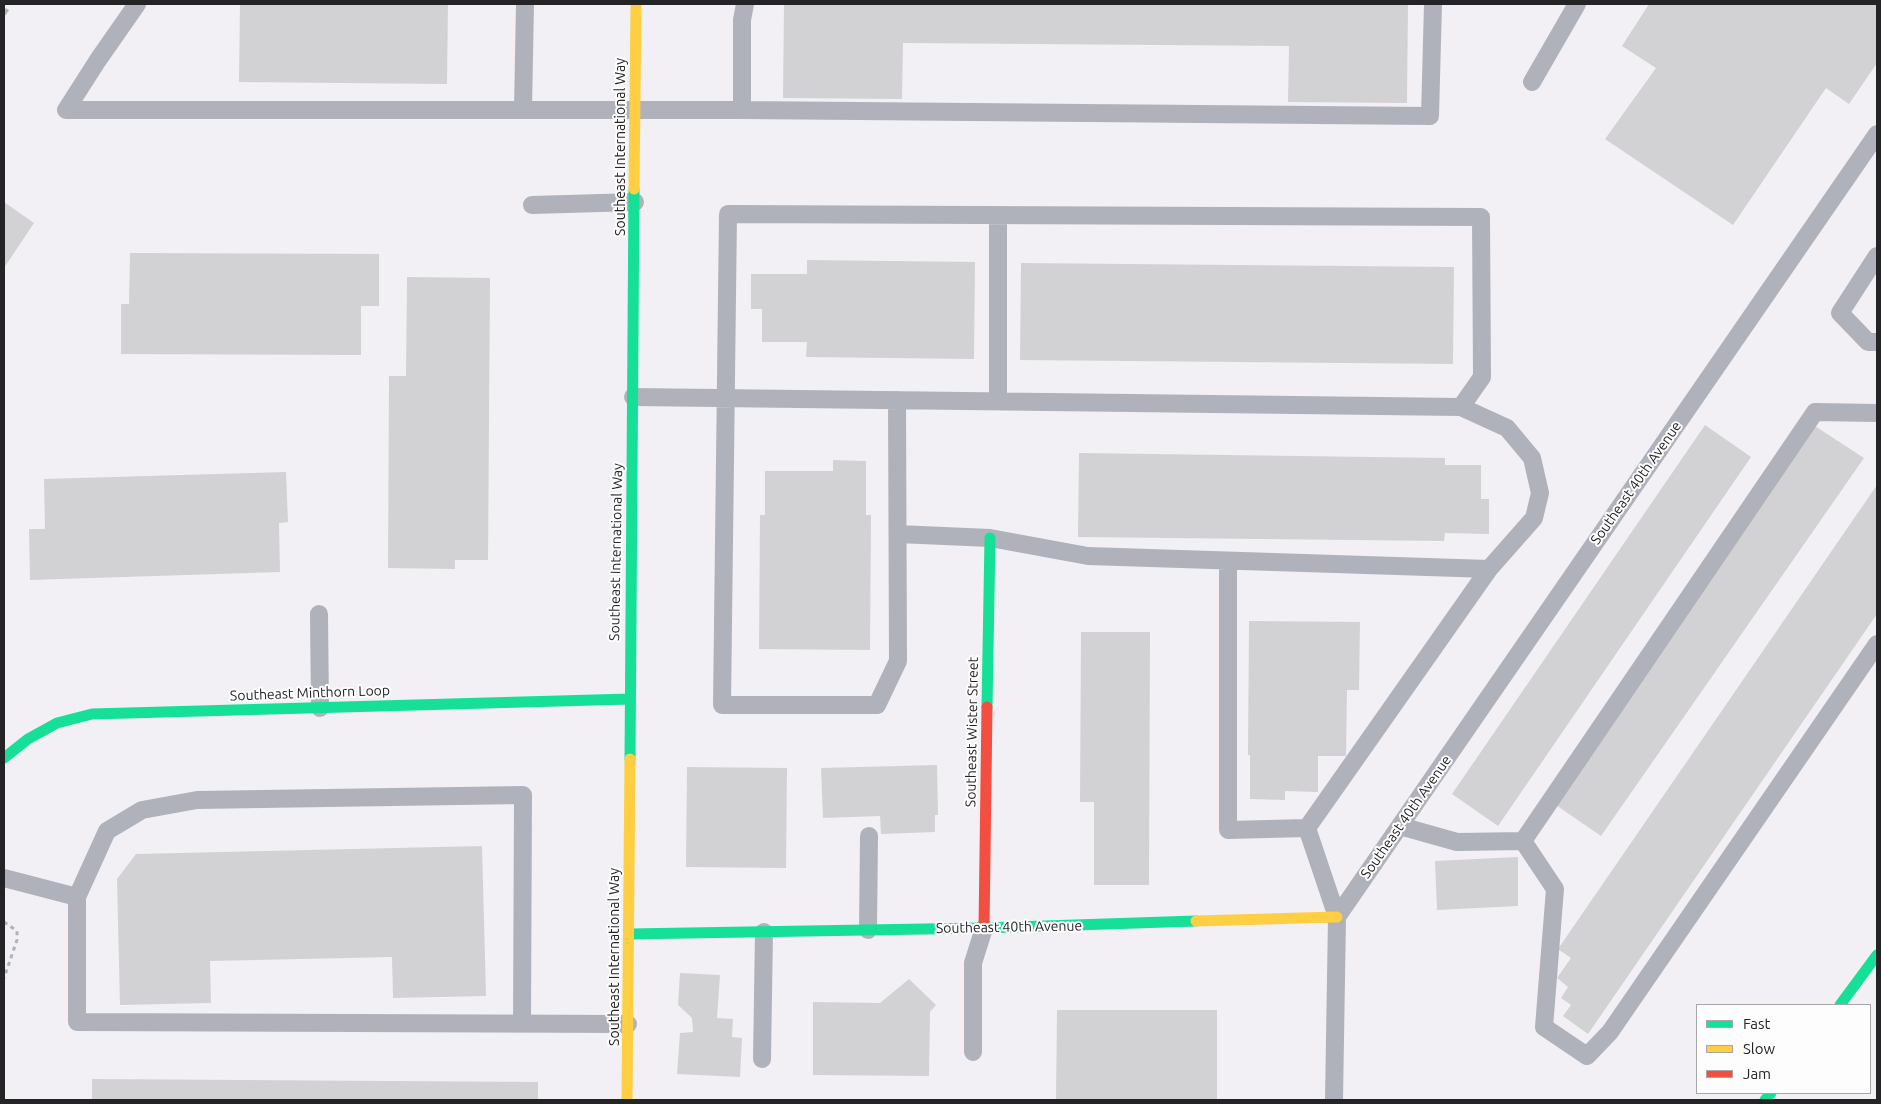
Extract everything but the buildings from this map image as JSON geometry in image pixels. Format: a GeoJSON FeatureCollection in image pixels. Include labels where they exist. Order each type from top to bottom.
{"type":"FeatureCollection","features":[{"type":"Feature","properties":{"kind":"main road","name":"Southeast International Way"},"geometry":{"type":"LineString","coordinates":[[628,1100],[636,4]]}},
{"type":"Feature","properties":{"kind":"main road","name":"Southeast Wister Street"},"geometry":{"type":"LineString","coordinates":[[984,928],[990,538]]}},
{"type":"Feature","properties":{"kind":"main road","name":"Southeast Minthorn Loop"},"geometry":{"type":"LineString","coordinates":[[4,758],[28,739],[57,723],[92,714],[630,699]]}},
{"type":"Feature","properties":{"kind":"main road","name":"Southeast 40th Avenue"},"geometry":{"type":"LineString","coordinates":[[629,934],[984,928],[1337,917]]}},
{"type":"Feature","properties":{"kind":"main road"},"geometry":{"type":"LineString","coordinates":[[1841,1004],[1877,955]]}},
{"type":"Feature","properties":{"kind":"lane"},"geometry":{"type":"LineString","coordinates":[[137,4],[66,110],[634,109],[1430,116],[1433,4]]}},
{"type":"Feature","properties":{"kind":"lane"},"geometry":{"type":"LineString","coordinates":[[523,109],[525,4]]}},
{"type":"Feature","properties":{"kind":"lane"},"geometry":{"type":"LineString","coordinates":[[742,110],[742,20],[744,4]]}},
{"type":"Feature","properties":{"kind":"lane"},"geometry":{"type":"LineString","coordinates":[[1532,82],[1578,4]]}},
{"type":"Feature","properties":{"kind":"lane","name":"Southeast 40th Avenue"},"geometry":{"type":"LineString","coordinates":[[1337,917],[1877,134]]}},
{"type":"Feature","properties":{"kind":"lane"},"geometry":{"type":"LineString","coordinates":[[532,205],[635,202]]}},
{"type":"Feature","properties":{"kind":"lane"},"geometry":{"type":"LineString","coordinates":[[897,400],[898,660],[877,705],[722,705],[728,214],[1481,216],[1482,378],[1461,407]]}},
{"type":"Feature","properties":{"kind":"lane"},"geometry":{"type":"LineString","coordinates":[[998,215],[998,401]]}},
{"type":"Feature","properties":{"kind":"lane"},"geometry":{"type":"LineString","coordinates":[[1877,256],[1840,313],[1868,342],[1877,342]]}},
{"type":"Feature","properties":{"kind":"lane"},"geometry":{"type":"LineString","coordinates":[[633,397],[1461,407],[1507,428],[1532,458],[1540,493],[1534,518],[1490,569],[1307,828]]}},
{"type":"Feature","properties":{"kind":"lane"},"geometry":{"type":"LineString","coordinates":[[1523,841],[1815,412],[1877,413]]}},
{"type":"Feature","properties":{"kind":"lane"},"geometry":{"type":"LineString","coordinates":[[898,534],[990,538],[1088,556],[1490,569]]}},
{"type":"Feature","properties":{"kind":"lane"},"geometry":{"type":"LineString","coordinates":[[1228,561],[1228,830],[1307,828]]}},
{"type":"Feature","properties":{"kind":"lane"},"geometry":{"type":"LineString","coordinates":[[319,614],[320,708]]}},
{"type":"Feature","properties":{"kind":"lane"},"geometry":{"type":"LineString","coordinates":[[1523,841],[1555,889],[1544,1027],[1587,1056],[1610,1032],[1877,644]]}},
{"type":"Feature","properties":{"kind":"lane"},"geometry":{"type":"LineString","coordinates":[[522,1023],[523,795],[197,800],[142,810],[107,831],[77,897],[77,1022],[628,1024]]}},
{"type":"Feature","properties":{"kind":"lane"},"geometry":{"type":"LineString","coordinates":[[1400,826],[1457,842],[1523,841]]}},
{"type":"Feature","properties":{"kind":"lane"},"geometry":{"type":"LineString","coordinates":[[1307,828],[1337,917],[1334,1100]]}},
{"type":"Feature","properties":{"kind":"lane"},"geometry":{"type":"LineString","coordinates":[[868,930],[869,836]]}},
{"type":"Feature","properties":{"kind":"lane"},"geometry":{"type":"LineString","coordinates":[[4,878],[77,897]]}},
{"type":"Feature","properties":{"kind":"lane"},"geometry":{"type":"LineString","coordinates":[[973,1052],[973,963],[984,928]]}},
{"type":"Feature","properties":{"kind":"lane"},"geometry":{"type":"LineString","coordinates":[[762,1059],[764,932]]}},
{"type":"Feature","properties":{"kind":"path"},"geometry":{"type":"LineString","coordinates":[[4,922],[17,930],[17,940],[4,978]]}},
{"type":"Feature","properties":{"kind":"railway"},"geometry":{"type":"LineString","coordinates":[[4,14],[11,4]]}},
{"type":"Feature","properties":{"kind":"traffic: fast"},"geometry":{"type":"LineString","coordinates":[[630,759],[634,189]]}},
{"type":"Feature","properties":{"kind":"traffic: fast"},"geometry":{"type":"LineString","coordinates":[[987,707],[990,538]]}},
{"type":"Feature","properties":{"kind":"traffic: fast"},"geometry":{"type":"LineString","coordinates":[[4,758],[28,739],[57,723],[92,714],[630,699]]}},
{"type":"Feature","properties":{"kind":"traffic: fast"},"geometry":{"type":"LineString","coordinates":[[629,934],[984,928],[1196,921]]}},
{"type":"Feature","properties":{"kind":"traffic: fast"},"geometry":{"type":"LineString","coordinates":[[1841,1004],[1877,955]]}},
{"type":"Feature","properties":{"kind":"traffic: fast"},"geometry":{"type":"LineString","coordinates":[[1765,1100],[1770,1094]]}},
{"type":"Feature","properties":{"kind":"traffic: slow"},"geometry":{"type":"LineString","coordinates":[[634,189],[636,4]]}},
{"type":"Feature","properties":{"kind":"traffic: slow"},"geometry":{"type":"LineString","coordinates":[[627,1100],[630,759]]}},
{"type":"Feature","properties":{"kind":"traffic: slow"},"geometry":{"type":"LineString","coordinates":[[1196,921],[1337,917]]}},
{"type":"Feature","properties":{"kind":"traffic: jam"},"geometry":{"type":"LineString","coordinates":[[984,928],[987,707]]}}]}
